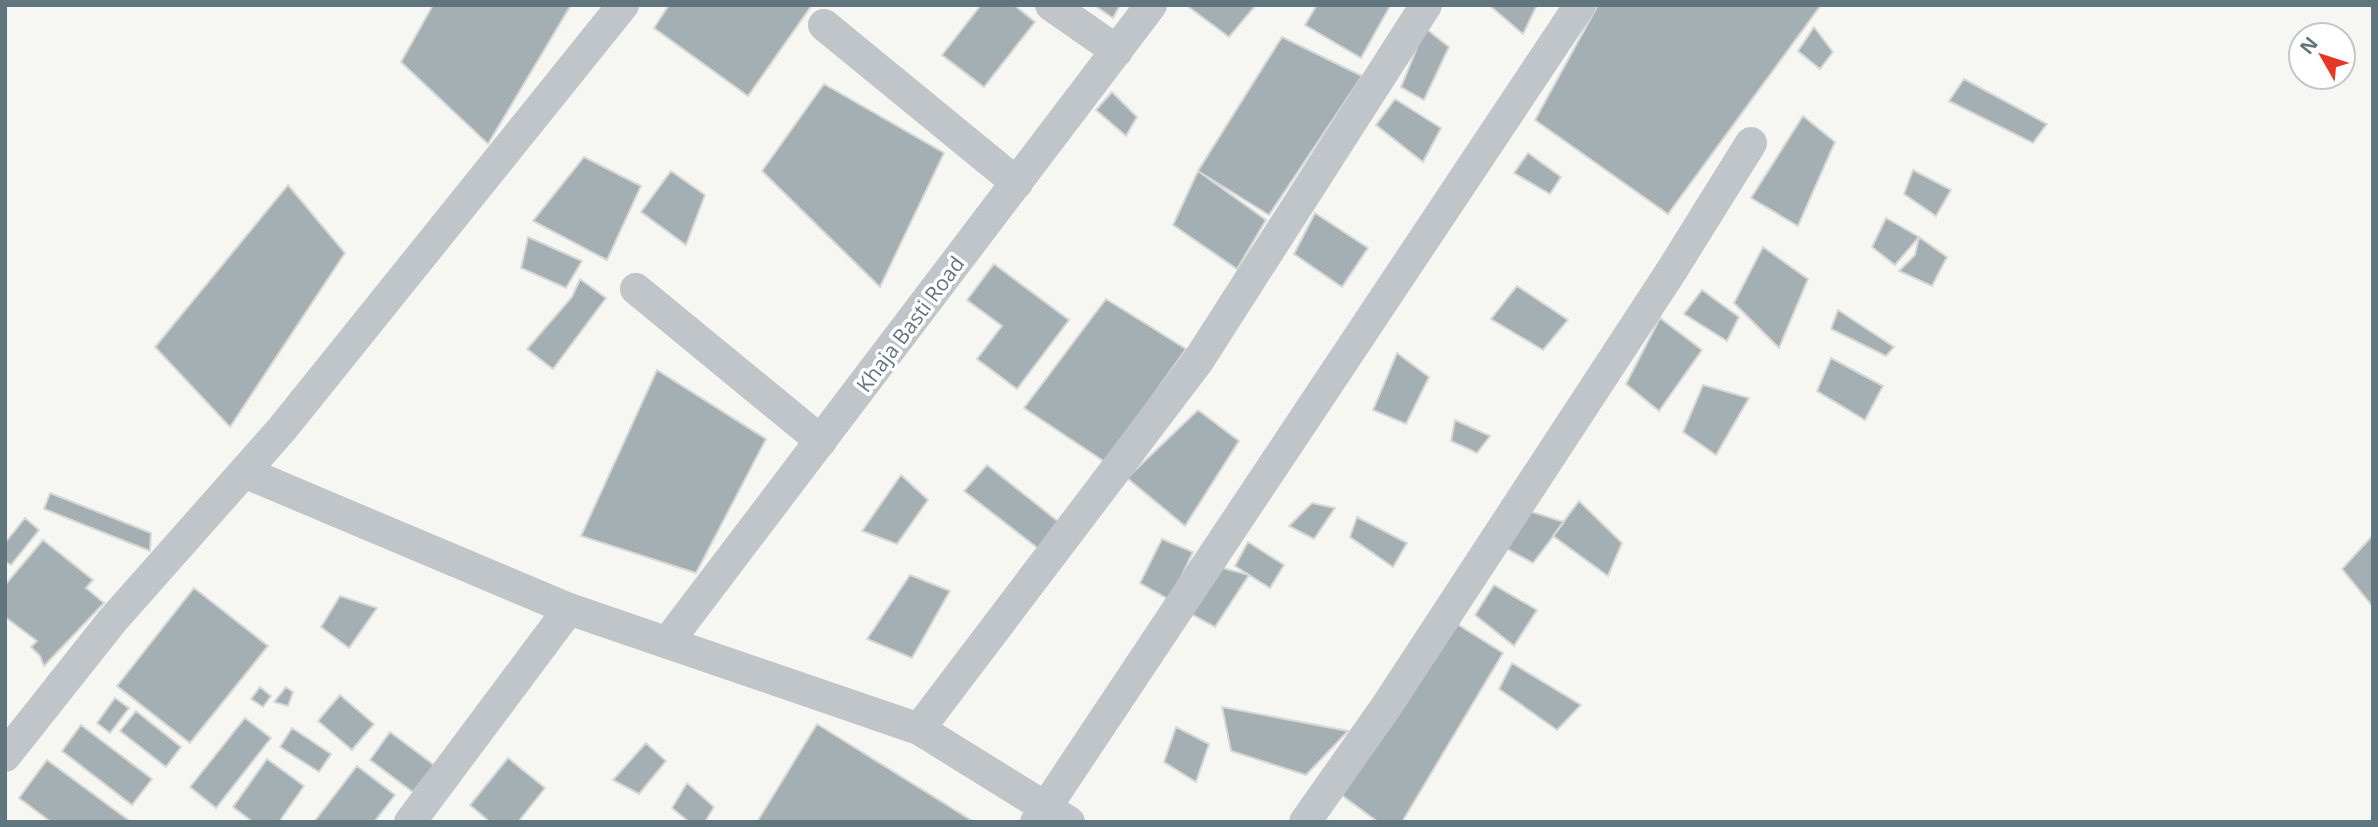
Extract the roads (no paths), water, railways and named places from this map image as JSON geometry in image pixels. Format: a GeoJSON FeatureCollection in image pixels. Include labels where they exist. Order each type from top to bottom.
{"type":"FeatureCollection","features":[{"type":"Feature","properties":{"kind":"street"},"geometry":{"type":"LineString","coordinates":[[5,756],[112,621],[282,429],[623,5]]}},
{"type":"Feature","properties":{"kind":"street"},"geometry":{"type":"LineString","coordinates":[[1051,5],[1117,51]]}},
{"type":"Feature","properties":{"kind":"street","name":"Khaja Basti Road"},"geometry":{"type":"LineString","coordinates":[[667,643],[1151,5]]}},
{"type":"Feature","properties":{"kind":"street"},"geometry":{"type":"LineString","coordinates":[[919,729],[1198,361],[1426,5]]}},
{"type":"Feature","properties":{"kind":"street"},"geometry":{"type":"LineString","coordinates":[[244,471],[569,609],[919,729],[1050,817],[1580,5]]}},
{"type":"Feature","properties":{"kind":"street"},"geometry":{"type":"LineString","coordinates":[[824,25],[1017,183]]}},
{"type":"Feature","properties":{"kind":"street"},"geometry":{"type":"LineString","coordinates":[[1304,822],[1386,707],[1672,270],[1751,143]]}},
{"type":"Feature","properties":{"kind":"street"},"geometry":{"type":"LineString","coordinates":[[636,289],[821,442]]}},
{"type":"Feature","properties":{"kind":"street"},"geometry":{"type":"LineString","coordinates":[[410,822],[569,609]]}}]}
